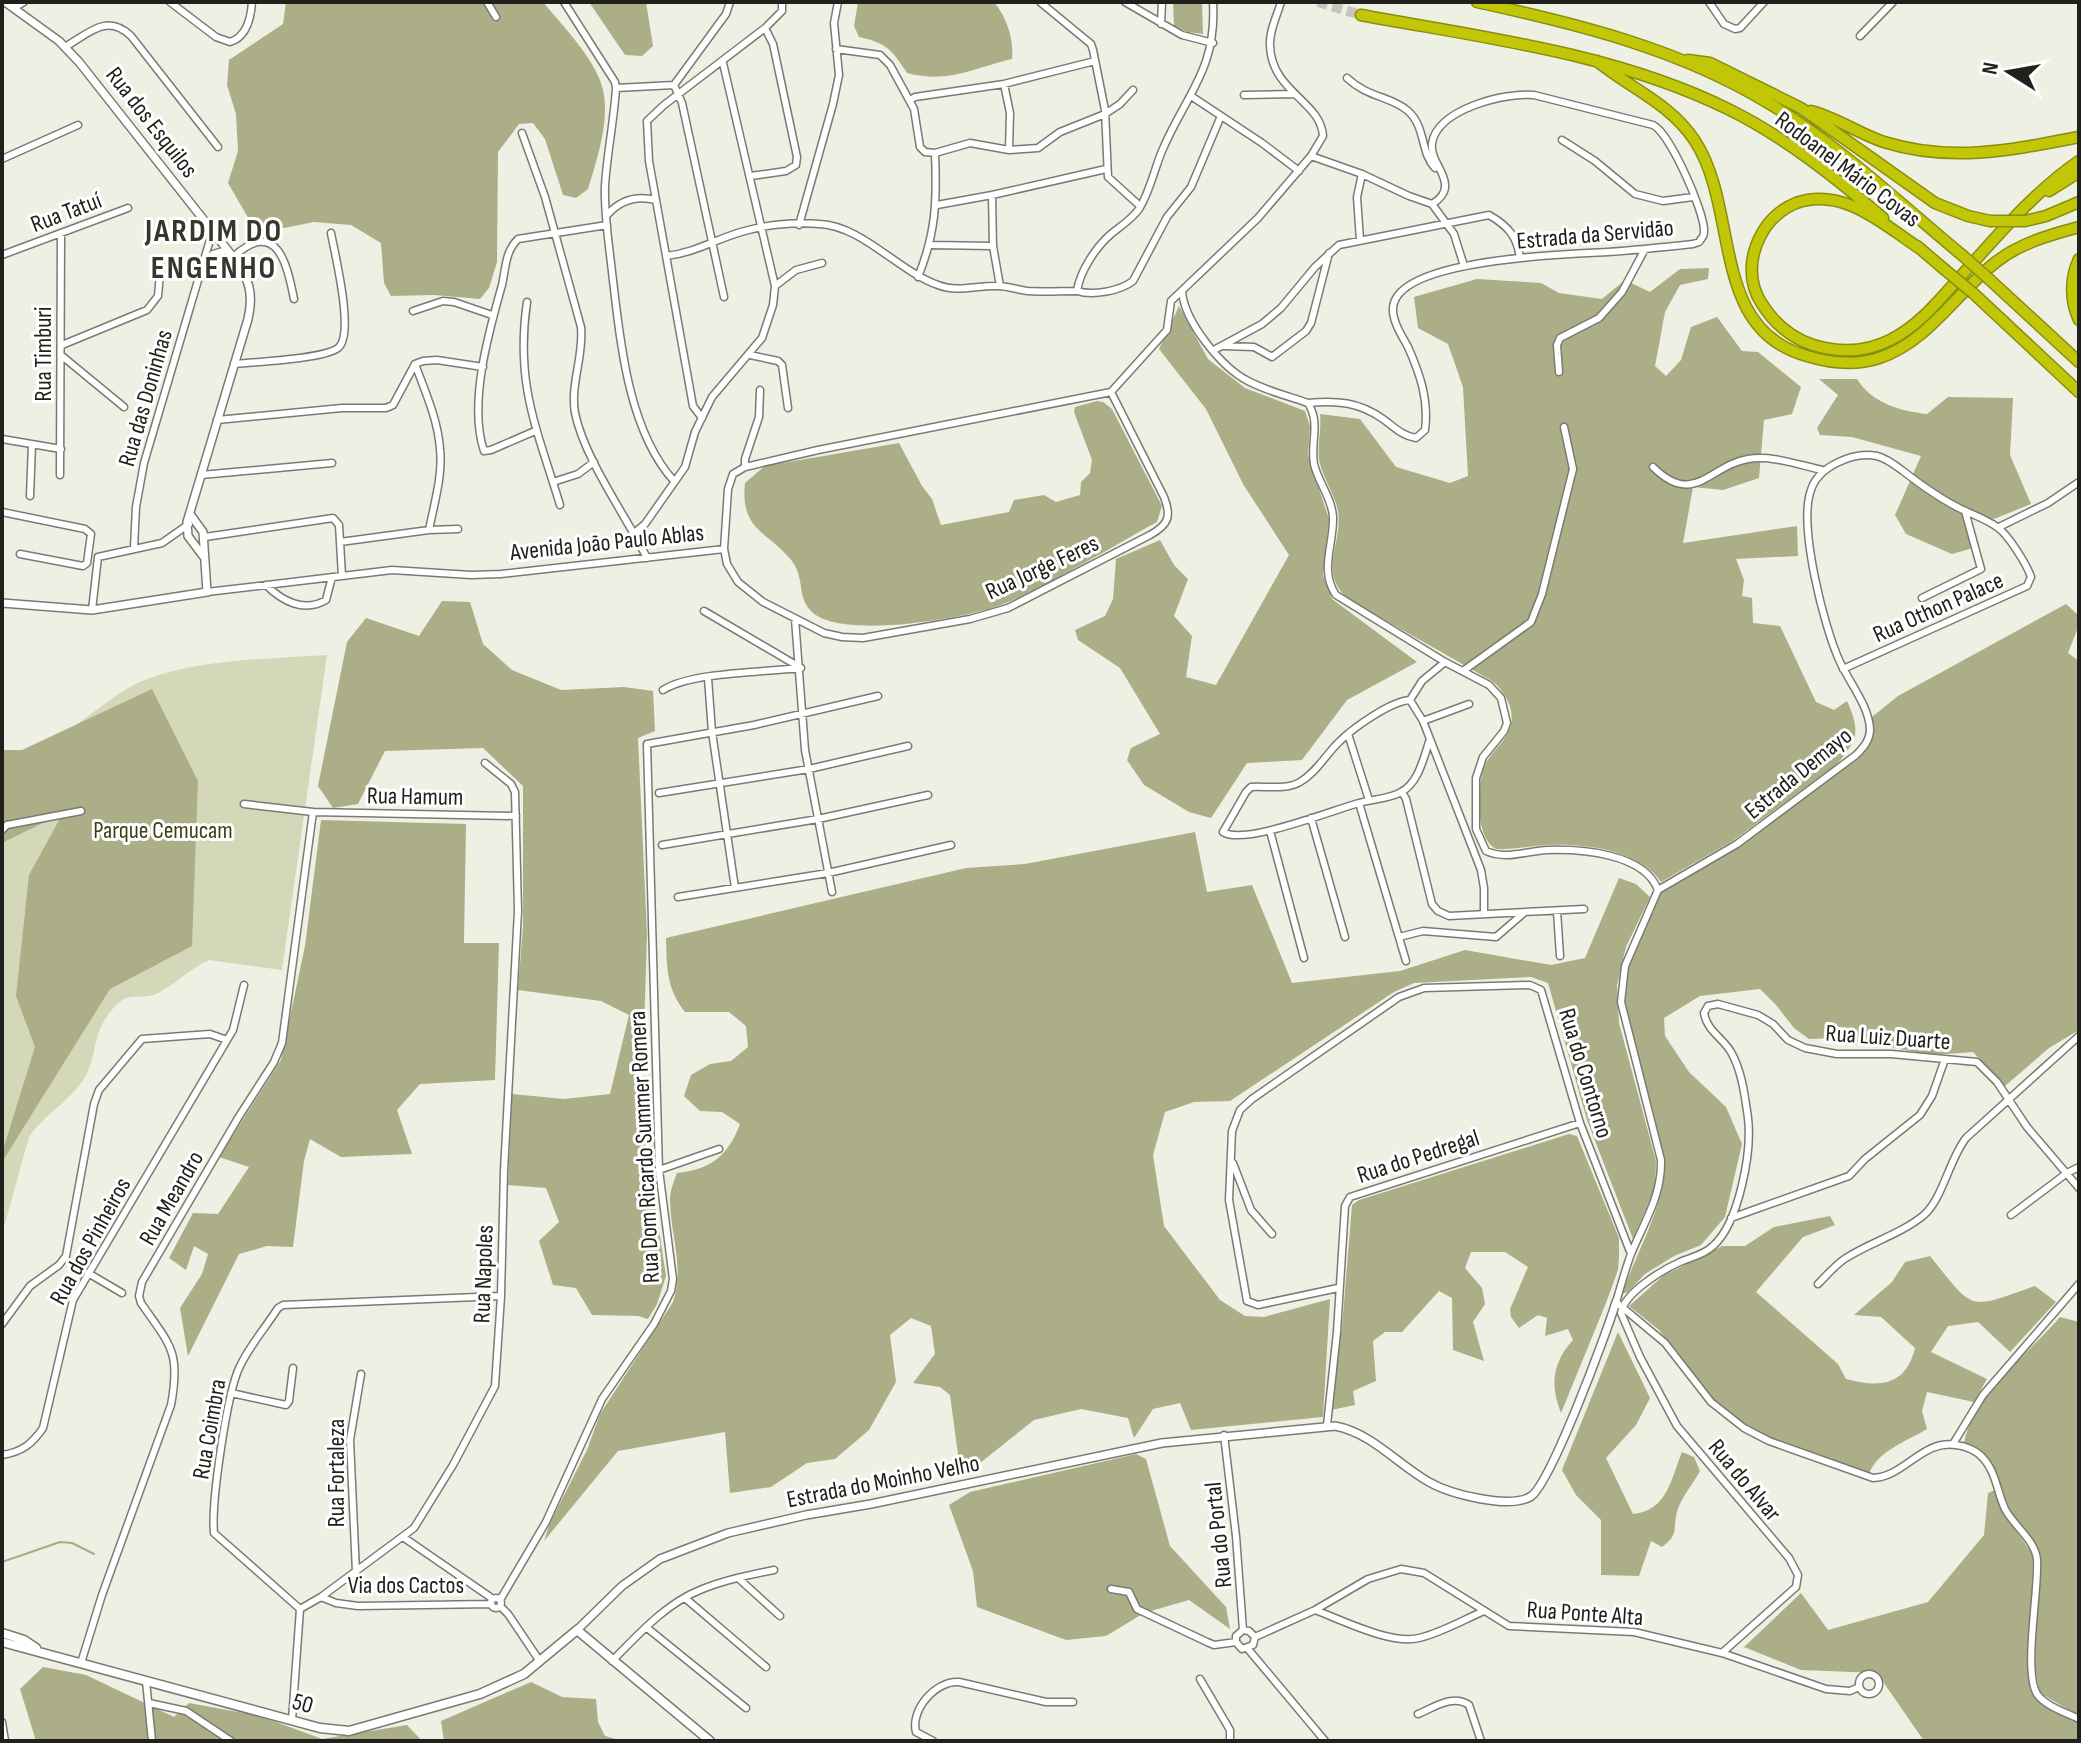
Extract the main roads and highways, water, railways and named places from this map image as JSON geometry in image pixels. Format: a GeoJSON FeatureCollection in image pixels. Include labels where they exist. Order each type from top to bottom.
{"type":"FeatureCollection","features":[{"type":"Feature","properties":{"kind":"highway","name":"Rodoanel Mário Covas"},"geometry":{"type":"LineString","coordinates":[[1477,2],[1600,32],[1684,60],[1768,103],[1820,137],[1962,255],[2079,362]]}},
{"type":"Feature","properties":{"kind":"highway","name":"Rodoanel Mário Covas"},"geometry":{"type":"LineString","coordinates":[[1361,15],[1597,61],[1672,85],[1729,110],[1820,166],[1973,293],[2079,392]]}},
{"type":"Feature","properties":{"kind":"highway"},"geometry":{"type":"LineString","coordinates":[[1684,60],[1710,63],[1801,108],[1935,203],[1968,216],[1990,221],[2056,212],[2079,202]]}},
{"type":"Feature","properties":{"kind":"highway"},"geometry":{"type":"LineString","coordinates":[[1597,61],[1668,109],[1695,142],[1713,178],[1742,301],[1760,327],[1791,351],[1818,359],[1850,363],[1865,362],[1894,352],[1930,326],[1983,272],[2006,254],[2079,227]]}},
{"type":"Feature","properties":{"kind":"highway"},"geometry":{"type":"LineString","coordinates":[[1801,108],[1825,114],[1884,142],[1937,154],[2004,152],[2079,137]]}},
{"type":"Feature","properties":{"kind":"highway"},"geometry":{"type":"LineString","coordinates":[[2024,216],[2051,181],[2079,161]]}},
{"type":"Feature","properties":{"kind":"highway"},"geometry":{"type":"LineString","coordinates":[[1922,250],[1855,207],[1834,200],[1814,199],[1791,205],[1772,218],[1756,246],[1752,279],[1758,299],[1772,318],[1802,341],[1844,351],[1873,347],[1903,333],[1919,321],[2043,195],[2079,172]]}},
{"type":"Feature","properties":{"kind":"highway"},"geometry":{"type":"LineString","coordinates":[[2079,259],[2072,281],[2072,297],[2079,320]]}},
{"type":"Feature","properties":{"kind":"highway"},"geometry":{"type":"LineString","coordinates":[[2036,353],[2079,400]]}},
{"type":"Feature","properties":{"kind":"main road","name":"50"},"geometry":{"type":"LineString","coordinates":[[2,1642],[320,1728],[349,1731],[480,1694],[524,1674],[577,1630],[710,1741]]}},
{"type":"Feature","properties":{"kind":"main road"},"geometry":{"type":"LineString","coordinates":[[2,1633],[24,1640],[39,1651]]}},
{"type":"Feature","properties":{"kind":"waterway"},"geometry":{"type":"LineString","coordinates":[[2,1562],[60,1542],[72,1543],[94,1554]]}},
{"type":"Feature","properties":{"kind":"tunnel"},"geometry":{"type":"LineString","coordinates":[[1318,2],[1361,15]]}},
{"type":"Feature","properties":{"kind":"district","name":"JARDIM DO ENGENHO"},"geometry":{"type":"Point","coordinates":[214,248]}},
{"type":"Feature","properties":{"kind":"park label","name":"Parque Cemucam"},"geometry":{"type":"Point","coordinates":[163,830]}}]}
